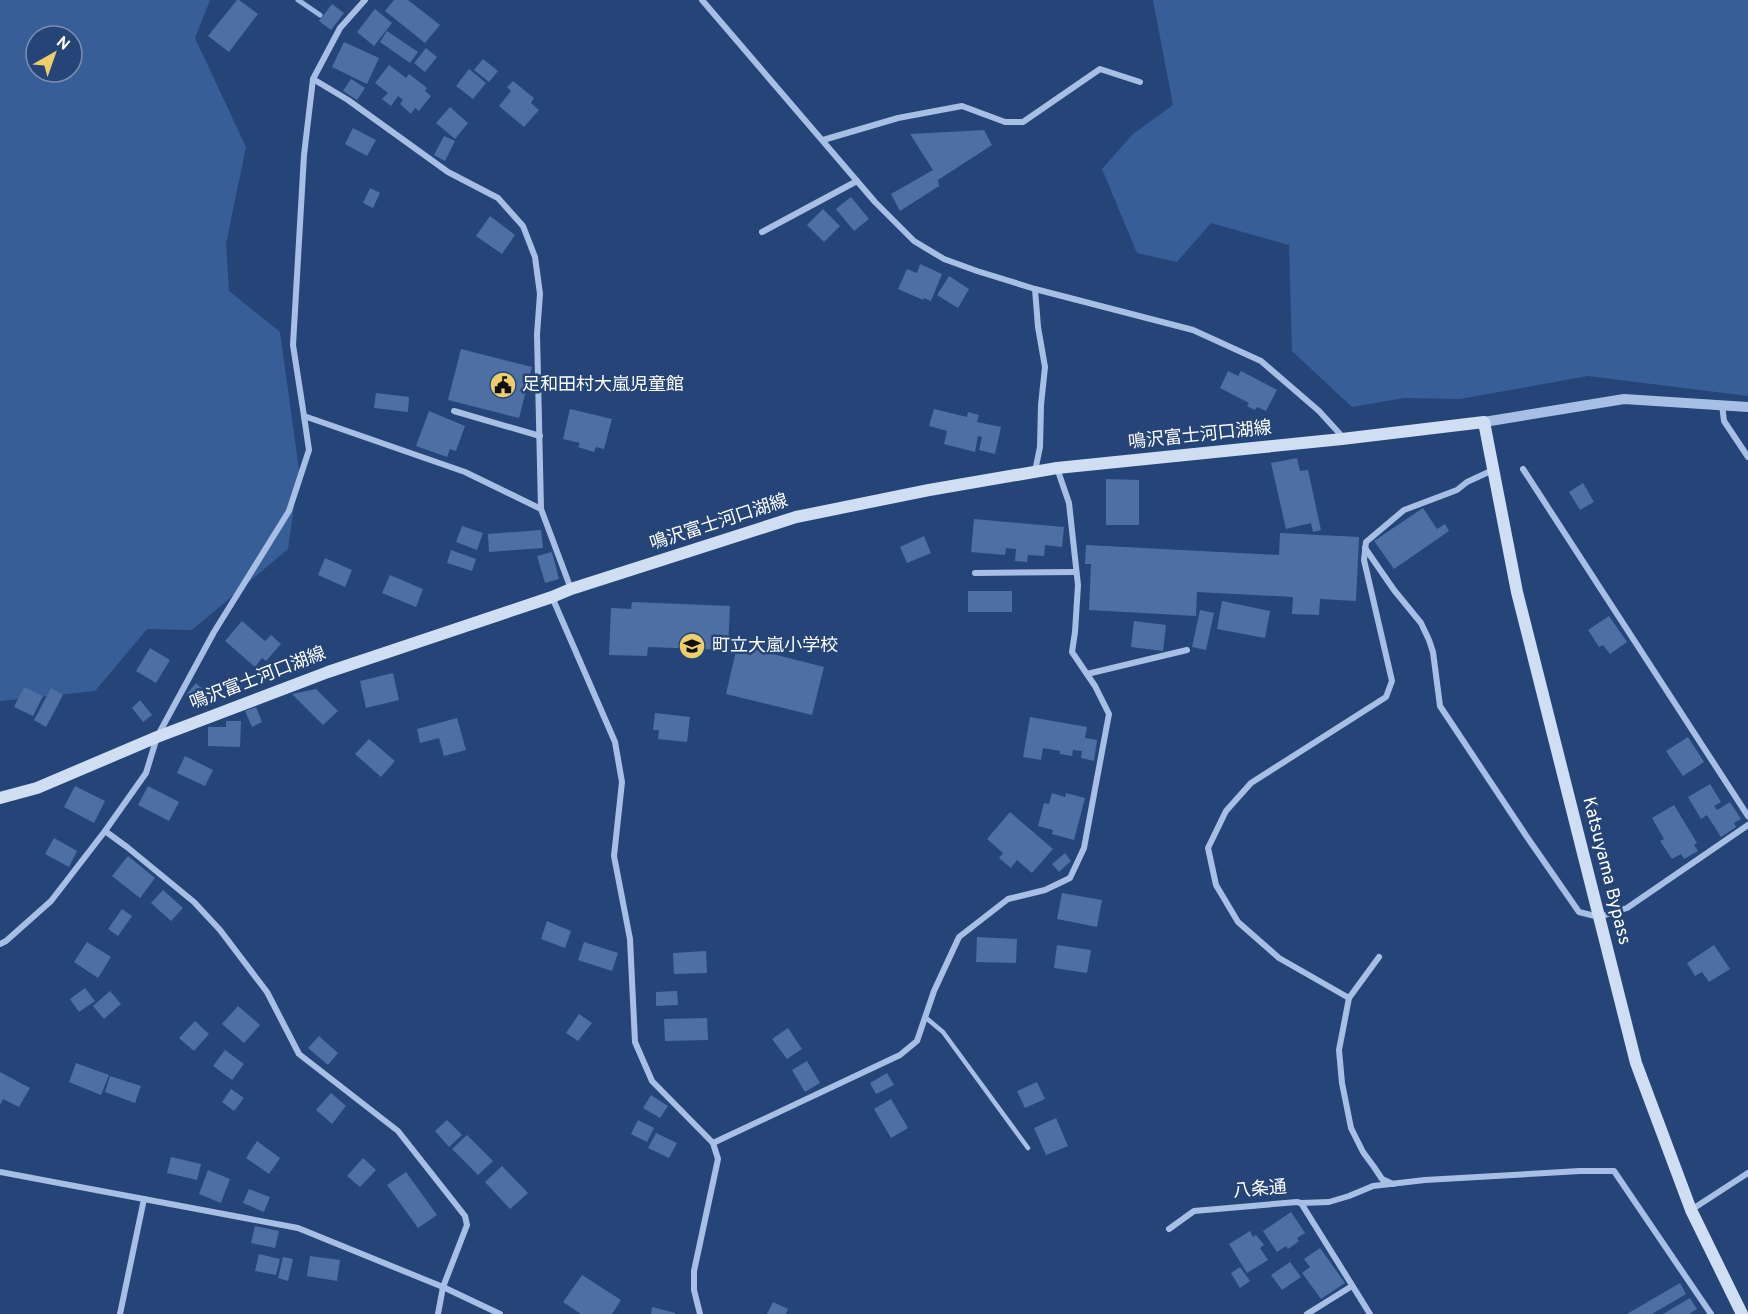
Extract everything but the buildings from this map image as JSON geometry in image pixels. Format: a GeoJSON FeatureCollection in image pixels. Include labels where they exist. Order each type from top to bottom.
{"type":"FeatureCollection","features":[{"type":"Feature","properties":{"kind":"main road","name":"鳴沢富士河口湖線"},"geometry":{"type":"LineString","coordinates":[[0,798],[37,788],[157,737],[328,672],[571,589],[796,517],[1035,471],[1484,422]]}},
{"type":"Feature","properties":{"kind":"main road","name":"Katsuyama Bypass"},"geometry":{"type":"LineString","coordinates":[[1484,422],[1517,592],[1636,1063],[1691,1210],[1742,1314]]}},
{"type":"Feature","properties":{"kind":"street"},"geometry":{"type":"LineString","coordinates":[[0,944],[51,901],[146,773],[157,737],[214,632],[289,511],[309,450],[293,345],[304,155],[313,79],[340,28],[365,0]]}},
{"type":"Feature","properties":{"kind":"street"},"geometry":{"type":"LineString","coordinates":[[702,0],[875,202],[914,241],[944,259],[1035,289],[1193,330],[1262,362],[1319,411],[1342,439]]}},
{"type":"Feature","properties":{"kind":"street"},"geometry":{"type":"LineString","coordinates":[[824,140],[898,118],[962,106],[1005,122],[1023,122],[1100,69],[1140,82]]}},
{"type":"Feature","properties":{"kind":"street"},"geometry":{"type":"LineString","coordinates":[[313,79],[348,100],[448,172],[498,198],[523,226],[535,256],[540,294],[537,334],[541,509],[571,589]]}},
{"type":"Feature","properties":{"kind":"street"},"geometry":{"type":"LineString","coordinates":[[762,232],[857,181]]}},
{"type":"Feature","properties":{"kind":"street"},"geometry":{"type":"LineString","coordinates":[[1035,289],[1038,327],[1045,367],[1040,447],[1035,471]]}},
{"type":"Feature","properties":{"kind":"street"},"geometry":{"type":"LineString","coordinates":[[1484,422],[1624,399],[1748,407]]}},
{"type":"Feature","properties":{"kind":"street"},"geometry":{"type":"LineString","coordinates":[[1722,405],[1724,421],[1748,458]]}},
{"type":"Feature","properties":{"kind":"street"},"geometry":{"type":"LineString","coordinates":[[454,411],[540,436]]}},
{"type":"Feature","properties":{"kind":"street"},"geometry":{"type":"LineString","coordinates":[[303,416],[465,472],[541,509]]}},
{"type":"Feature","properties":{"kind":"street"},"geometry":{"type":"LineString","coordinates":[[713,1143],[900,1055],[917,1041],[934,991],[959,937],[1008,899],[1045,890],[1070,878],[1084,848],[1108,714],[1095,686],[1072,652],[1078,585],[1069,503],[1057,468]]}},
{"type":"Feature","properties":{"kind":"street"},"geometry":{"type":"LineString","coordinates":[[1523,469],[1748,816]]}},
{"type":"Feature","properties":{"kind":"street"},"geometry":{"type":"LineString","coordinates":[[1349,998],[1279,958],[1238,922],[1216,885],[1208,848],[1226,811],[1251,783],[1386,697],[1392,681],[1364,560],[1366,542],[1404,510],[1457,490],[1467,482],[1494,470]]}},
{"type":"Feature","properties":{"kind":"street"},"geometry":{"type":"LineString","coordinates":[[1365,548],[1394,590],[1421,622],[1433,652],[1440,706],[1579,912],[1599,917],[1627,908],[1748,825]]}},
{"type":"Feature","properties":{"kind":"street"},"geometry":{"type":"LineString","coordinates":[[975,573],[1076,572]]}},
{"type":"Feature","properties":{"kind":"street"},"geometry":{"type":"LineString","coordinates":[[552,597],[615,742],[622,782],[614,856],[630,939],[635,1042],[652,1081],[713,1143],[718,1159],[694,1271],[694,1290],[700,1314]]}},
{"type":"Feature","properties":{"kind":"street"},"geometry":{"type":"LineString","coordinates":[[1087,674],[1187,650]]}},
{"type":"Feature","properties":{"kind":"street"},"geometry":{"type":"LineString","coordinates":[[105,831],[194,902],[220,930],[267,992],[299,1054],[398,1131],[465,1216],[467,1225],[443,1287],[438,1314]]}},
{"type":"Feature","properties":{"kind":"street"},"geometry":{"type":"LineString","coordinates":[[1379,957],[1349,998],[1339,1050],[1342,1083],[1351,1128],[1363,1152],[1382,1179],[1393,1184]]}},
{"type":"Feature","properties":{"kind":"street"},"geometry":{"type":"LineString","coordinates":[[1301,1203],[1329,1202],[1373,1186],[1425,1180],[1614,1171],[1711,1314]]}},
{"type":"Feature","properties":{"kind":"street"},"geometry":{"type":"LineString","coordinates":[[0,1172],[298,1228],[443,1287],[500,1314]]}},
{"type":"Feature","properties":{"kind":"street"},"geometry":{"type":"LineString","coordinates":[[1691,1210],[1748,1173]]}},
{"type":"Feature","properties":{"kind":"street"},"geometry":{"type":"LineString","coordinates":[[120,1314],[144,1199]]}},
{"type":"Feature","properties":{"kind":"street","name":"八条通"},"geometry":{"type":"LineString","coordinates":[[1169,1228],[1194,1211],[1301,1203],[1370,1314]]}},
{"type":"Feature","properties":{"kind":"street"},"geometry":{"type":"LineString","coordinates":[[1307,1314],[1352,1286]]}},
{"type":"Feature","properties":{"kind":"lane"},"geometry":{"type":"LineString","coordinates":[[925,1017],[943,1032],[1028,1148]]}},
{"type":"Feature","properties":{"kind":"shaded area"},"geometry":{"type":"Polygon","coordinates":[[[0,0],[210,0],[195,38],[246,147],[226,244],[229,291],[280,332],[299,470],[288,549],[192,630],[147,629],[95,691],[0,701],[0,0]]]}},
{"type":"Feature","properties":{"kind":"shaded area"},"geometry":{"type":"Polygon","coordinates":[[[1153,0],[1748,0],[1748,396],[1588,376],[1460,399],[1404,398],[1352,407],[1292,351],[1289,245],[1211,223],[1177,262],[1137,253],[1102,169],[1133,134],[1173,105],[1153,0]]]}},
{"type":"Feature","properties":{"kind":"waterway"},"geometry":{"type":"LineString","coordinates":[[298,0],[320,15]]}},
{"type":"Feature","properties":{"kind":"place","name":"足和田村大嵐児童館"},"geometry":{"type":"Point","coordinates":[503,385]}},
{"type":"Feature","properties":{"kind":"place","name":"町立大嵐小学校"},"geometry":{"type":"Point","coordinates":[692,646]}}]}
